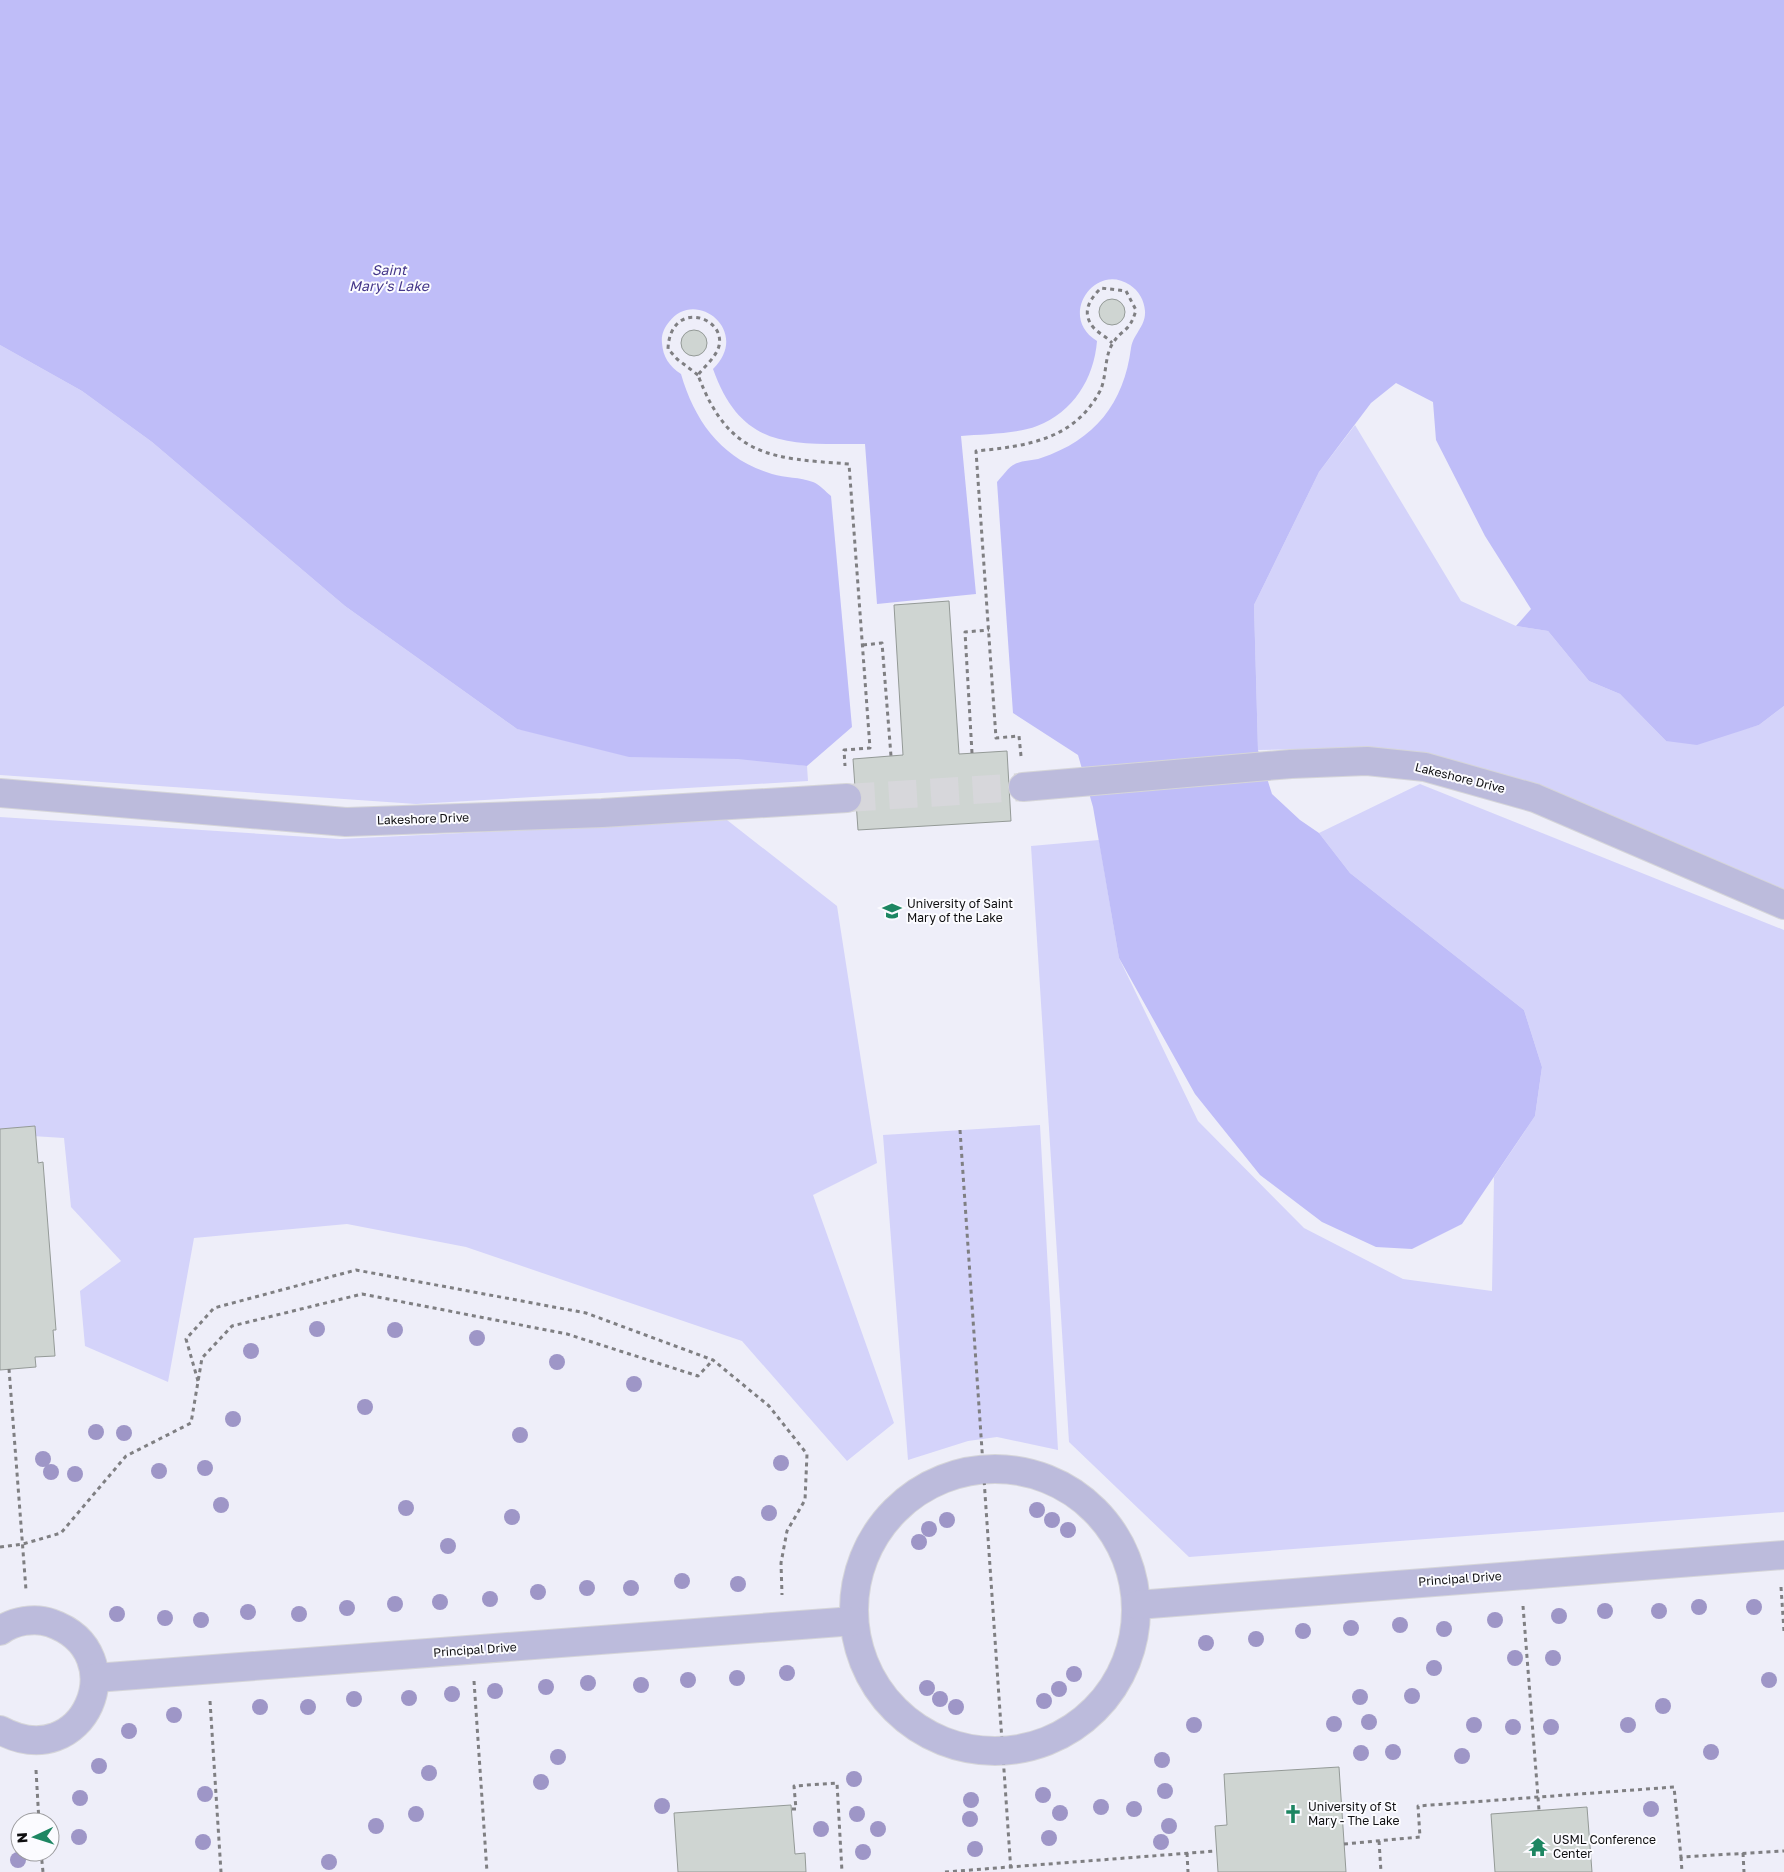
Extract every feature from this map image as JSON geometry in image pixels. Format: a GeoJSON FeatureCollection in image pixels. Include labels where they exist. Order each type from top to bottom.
{"type":"FeatureCollection","features":[{"type":"Feature","properties":{"kind":"lane","name":"Lakeshore Drive"},"geometry":{"type":"LineString","coordinates":[[1023,787],[1291,764],[1367,761],[1425,767],[1535,798],[1784,905]]}},
{"type":"Feature","properties":{"kind":"lane","name":"Lakeshore Drive"},"geometry":{"type":"LineString","coordinates":[[0,793],[346,822],[602,813],[847,798]]}},
{"type":"Feature","properties":{"kind":"lane"},"geometry":{"type":"LineString","coordinates":[[985,1468],[1023,1470],[1032,1473],[1058,1483],[1090,1504],[1114,1533],[1131,1567],[1137,1605],[1134,1641],[1128,1658],[1121,1675],[1100,1705],[1073,1729],[1040,1744],[1004,1751],[968,1749],[934,1737],[903,1717],[878,1690],[862,1657],[854,1621],[856,1589],[863,1559],[878,1530],[899,1506],[924,1487],[954,1474],[985,1468]]}},
{"type":"Feature","properties":{"kind":"lane","name":"Principal Drive"},"geometry":{"type":"LineString","coordinates":[[1137,1605],[1781,1555]]}},
{"type":"Feature","properties":{"kind":"lane"},"geometry":{"type":"LineString","coordinates":[[0,1631],[4,1628],[29,1621],[44,1620],[64,1627],[80,1640],[90,1658],[95,1678],[93,1698],[84,1715],[70,1730],[53,1738],[34,1742],[14,1738],[0,1730]]}},
{"type":"Feature","properties":{"kind":"lane","name":"Principal Drive"},"geometry":{"type":"LineString","coordinates":[[95,1678],[854,1621]]}},
{"type":"Feature","properties":{"kind":"path"},"geometry":{"type":"LineString","coordinates":[[1023,787],[1019,736],[996,738],[990,630],[976,451],[1037,443],[1065,430],[1085,414],[1101,389],[1112,343],[1131,326],[1136,310],[1126,291],[1101,288],[1089,300],[1087,316],[1094,328],[1112,343]]}},
{"type":"Feature","properties":{"kind":"path"},"geometry":{"type":"LineString","coordinates":[[698,375],[719,347],[719,336],[715,328],[708,321],[688,317],[679,321],[672,330],[668,349],[677,360],[698,375],[708,402],[727,428],[748,445],[773,457],[849,464],[870,748],[844,750],[847,798]]}},
{"type":"Feature","properties":{"kind":"path"},"geometry":{"type":"LineString","coordinates":[[972,753],[965,632],[990,630]]}},
{"type":"Feature","properties":{"kind":"path"},"geometry":{"type":"LineString","coordinates":[[863,645],[882,643],[891,756]]}},
{"type":"Feature","properties":{"kind":"path"},"geometry":{"type":"LineString","coordinates":[[960,1130],[985,1468],[1011,1870]]}},
{"type":"Feature","properties":{"kind":"path"},"geometry":{"type":"LineString","coordinates":[[198,1381],[186,1339],[214,1308],[356,1270],[586,1313],[713,1360],[769,1406],[807,1454],[805,1500],[787,1531],[781,1563],[784,1627]]}},
{"type":"Feature","properties":{"kind":"path"},"geometry":{"type":"LineString","coordinates":[[0,1547],[23,1544],[61,1533],[126,1456],[191,1423],[202,1358],[232,1326],[362,1294],[567,1334],[698,1376],[713,1360]]}},
{"type":"Feature","properties":{"kind":"path"},"geometry":{"type":"LineString","coordinates":[[9,1369],[29,1621]]}},
{"type":"Feature","properties":{"kind":"path"},"geometry":{"type":"LineString","coordinates":[[1781,1555],[1784,1631]]}},
{"type":"Feature","properties":{"kind":"path"},"geometry":{"type":"LineString","coordinates":[[1521,1575],[1538,1810]]}},
{"type":"Feature","properties":{"kind":"path"},"geometry":{"type":"LineString","coordinates":[[471,1650],[487,1872]]}},
{"type":"Feature","properties":{"kind":"path"},"geometry":{"type":"LineString","coordinates":[[208,1670],[221,1872]]}},
{"type":"Feature","properties":{"kind":"path"},"geometry":{"type":"LineString","coordinates":[[34,1742],[38,1812]]}},
{"type":"Feature","properties":{"kind":"path"},"geometry":{"type":"LineString","coordinates":[[792,1809],[796,1809],[794,1786],[837,1783],[842,1872]]}},
{"type":"Feature","properties":{"kind":"path"},"geometry":{"type":"LineString","coordinates":[[1344,1844],[1420,1838],[1418,1806],[1538,1795],[1674,1786],[1682,1872]]}},
{"type":"Feature","properties":{"kind":"path"},"geometry":{"type":"LineString","coordinates":[[1379,1841],[1381,1872]]}},
{"type":"Feature","properties":{"kind":"path"},"geometry":{"type":"LineString","coordinates":[[945,1872],[1011,1870],[1216,1851]]}},
{"type":"Feature","properties":{"kind":"path"},"geometry":{"type":"LineString","coordinates":[[1681,1857],[1784,1851]]}},
{"type":"Feature","properties":{"kind":"path"},"geometry":{"type":"LineString","coordinates":[[1187,1853],[1188,1872]]}},
{"type":"Feature","properties":{"kind":"path"},"geometry":{"type":"LineString","coordinates":[[1742,1853],[1744,1872]]}},
{"type":"Feature","properties":{"kind":"shaded area","name":"University of Saint Mary of the Lake"},"geometry":{"type":"Polygon","coordinates":[[[0,0],[1784,0],[1784,1872],[0,1872],[0,0]]]}},
{"type":"Feature","properties":{"kind":"shaded area"},"geometry":{"type":"Polygon","coordinates":[[[0,345],[82,391],[152,442],[345,606],[517,729],[807,766],[808,781],[416,804],[0,775],[0,345]]]}},
{"type":"Feature","properties":{"kind":"shaded area"},"geometry":{"type":"Polygon","coordinates":[[[1355,425],[1461,601],[1516,626],[1548,631],[1589,681],[1620,694],[1666,741],[1731,733],[1759,725],[1784,706],[1784,890],[1365,748],[1258,750],[1254,605],[1319,472],[1355,425]]]}},
{"type":"Feature","properties":{"kind":"shaded area"},"geometry":{"type":"Polygon","coordinates":[[[1420,784],[1784,930],[1784,1512],[1189,1557],[1069,1442],[1031,846],[1099,840],[1119,958],[1198,1121],[1304,1228],[1403,1279],[1492,1291],[1494,1177],[1535,1116],[1542,1067],[1524,1010],[1350,873],[1319,833],[1420,784]]]}},
{"type":"Feature","properties":{"kind":"shaded area"},"geometry":{"type":"Polygon","coordinates":[[[0,817],[340,839],[727,820],[837,906],[877,1163],[813,1195],[894,1423],[847,1461],[742,1341],[466,1247],[347,1224],[194,1238],[168,1382],[85,1346],[80,1291],[121,1261],[71,1207],[64,1138],[0,1134],[0,817]]]}},
{"type":"Feature","properties":{"kind":"shaded area"},"geometry":{"type":"Polygon","coordinates":[[[1040,1125],[1058,1450],[997,1437],[968,1441],[908,1460],[883,1135],[1040,1125]]]}},
{"type":"Feature","properties":{"kind":"water","name":"Saint Mary's Lake"},"geometry":{"type":"Polygon","coordinates":[[[0,0],[1784,0],[1784,706],[1759,725],[1697,745],[1666,741],[1620,694],[1589,681],[1548,631],[1516,626],[1531,609],[1485,536],[1436,440],[1433,402],[1396,383],[1371,403],[1319,472],[1254,605],[1258,750],[1272,794],[1300,820],[1319,833],[1350,873],[1524,1010],[1542,1067],[1535,1116],[1462,1224],[1412,1249],[1376,1247],[1322,1222],[1260,1175],[1195,1094],[1119,958],[1093,807],[1078,755],[1013,713],[997,482],[1013,465],[1041,458],[1077,441],[1104,417],[1122,386],[1132,343],[1144,321],[1145,311],[1142,300],[1133,287],[1117,280],[1104,280],[1085,295],[1081,306],[1080,319],[1085,331],[1097,341],[1095,355],[1086,381],[1071,403],[1061,412],[1050,420],[1029,429],[961,436],[976,594],[877,604],[865,444],[792,442],[772,437],[754,428],[739,415],[725,395],[713,369],[723,355],[726,341],[723,328],[715,318],[705,311],[692,309],[680,312],[669,322],[663,332],[662,340],[665,357],[673,368],[681,374],[694,408],[713,436],[739,459],[754,467],[772,474],[813,482],[831,496],[852,727],[807,766],[738,759],[629,757],[517,729],[345,606],[152,442],[82,391],[0,345],[0,0]]]}},
{"type":"Feature","properties":{"kind":"building"},"geometry":{"type":"Polygon","coordinates":[[[1112,299],[1121,303],[1125,312],[1121,321],[1112,325],[1103,321],[1099,312],[1103,303],[1112,299]]]}},
{"type":"Feature","properties":{"kind":"building"},"geometry":{"type":"Polygon","coordinates":[[[694,330],[703,334],[707,343],[703,352],[694,356],[685,352],[681,343],[685,334],[694,330]]]}},
{"type":"Feature","properties":{"kind":"building"},"geometry":{"type":"Polygon","coordinates":[[[949,601],[959,754],[1007,751],[1011,821],[858,830],[853,759],[903,755],[894,605],[949,601]]]}},
{"type":"Feature","properties":{"kind":"building"},"geometry":{"type":"Polygon","coordinates":[[[35,1126],[38,1163],[43,1162],[56,1330],[53,1330],[55,1356],[35,1357],[36,1367],[0,1370],[0,1129],[35,1126]]]}},
{"type":"Feature","properties":{"kind":"building"},"geometry":{"type":"Polygon","coordinates":[[[1339,1767],[1346,1872],[1218,1872],[1215,1826],[1227,1825],[1224,1774],[1339,1767]]]}},
{"type":"Feature","properties":{"kind":"building"},"geometry":{"type":"Polygon","coordinates":[[[791,1805],[795,1854],[805,1853],[806,1872],[678,1872],[674,1813],[791,1805]]]}},
{"type":"Feature","properties":{"kind":"building"},"geometry":{"type":"Polygon","coordinates":[[[1587,1807],[1592,1872],[1495,1872],[1491,1814],[1587,1807]]]}},
{"type":"Feature","properties":{"kind":"tunnel"},"geometry":{"type":"LineString","coordinates":[[847,798],[1023,787]]}},
{"type":"Feature","properties":{"kind":"place","name":"University of Saint Mary of the Lake"},"geometry":{"type":"Point","coordinates":[892,911]}},
{"type":"Feature","properties":{"kind":"place","name":"University of St Mary - The Lake"},"geometry":{"type":"Point","coordinates":[1293,1814]}},
{"type":"Feature","properties":{"kind":"place","name":"USML Conference Center"},"geometry":{"type":"Point","coordinates":[1538,1847]}}]}
